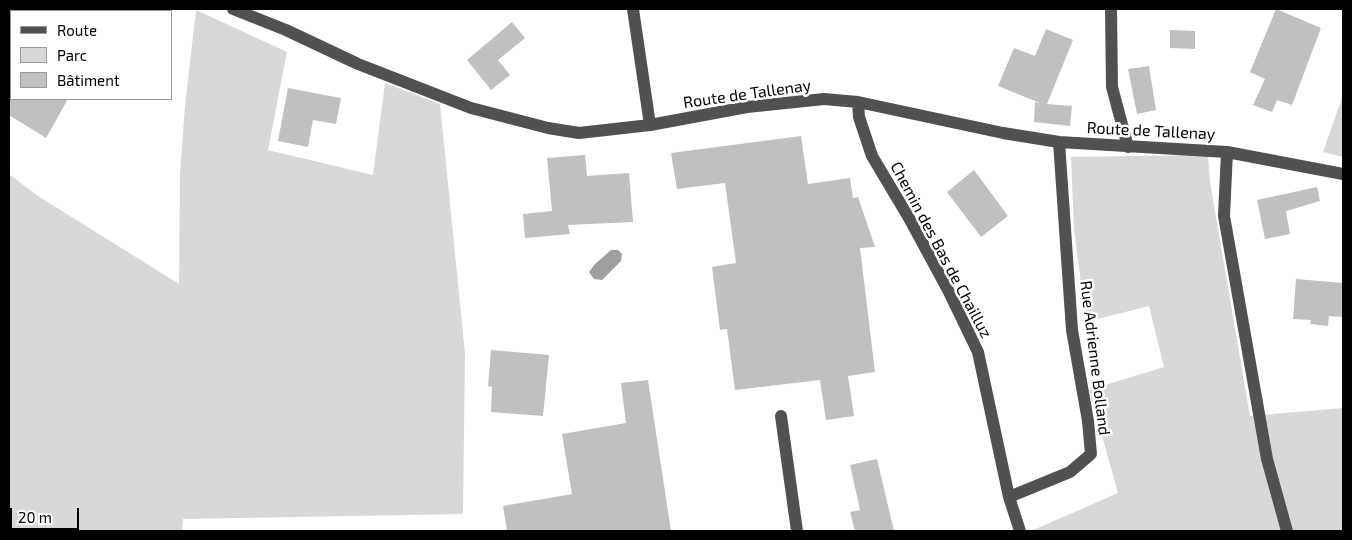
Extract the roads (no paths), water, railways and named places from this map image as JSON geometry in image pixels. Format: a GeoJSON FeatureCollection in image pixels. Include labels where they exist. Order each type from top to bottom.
{"type":"FeatureCollection","features":[{"type":"Feature","properties":{"kind":"street","name":"Route de Tallenay"},"geometry":{"type":"LineString","coordinates":[[234,9],[286,30],[358,64],[472,108],[548,128],[579,133],[650,125],[747,107],[824,99],[858,102],[1003,133],[1059,142],[1227,152],[1343,174]]}},
{"type":"Feature","properties":{"kind":"street"},"geometry":{"type":"LineString","coordinates":[[633,9],[650,125]]}},
{"type":"Feature","properties":{"kind":"street"},"geometry":{"type":"LineString","coordinates":[[1111,9],[1112,87],[1128,147]]}},
{"type":"Feature","properties":{"kind":"street","name":"Chemin des Bas de Chailluz"},"geometry":{"type":"LineString","coordinates":[[858,102],[859,117],[872,156],[909,218],[948,290],[978,352],[1009,497],[1020,531]]}},
{"type":"Feature","properties":{"kind":"street","name":"Rue Adrienne Bolland"},"geometry":{"type":"LineString","coordinates":[[1009,497],[1070,472],[1091,454],[1088,421],[1072,330],[1059,142]]}},
{"type":"Feature","properties":{"kind":"street"},"geometry":{"type":"LineString","coordinates":[[1227,152],[1224,216],[1267,459],[1287,531]]}},
{"type":"Feature","properties":{"kind":"street"},"geometry":{"type":"LineString","coordinates":[[781,416],[798,531]]}}]}
